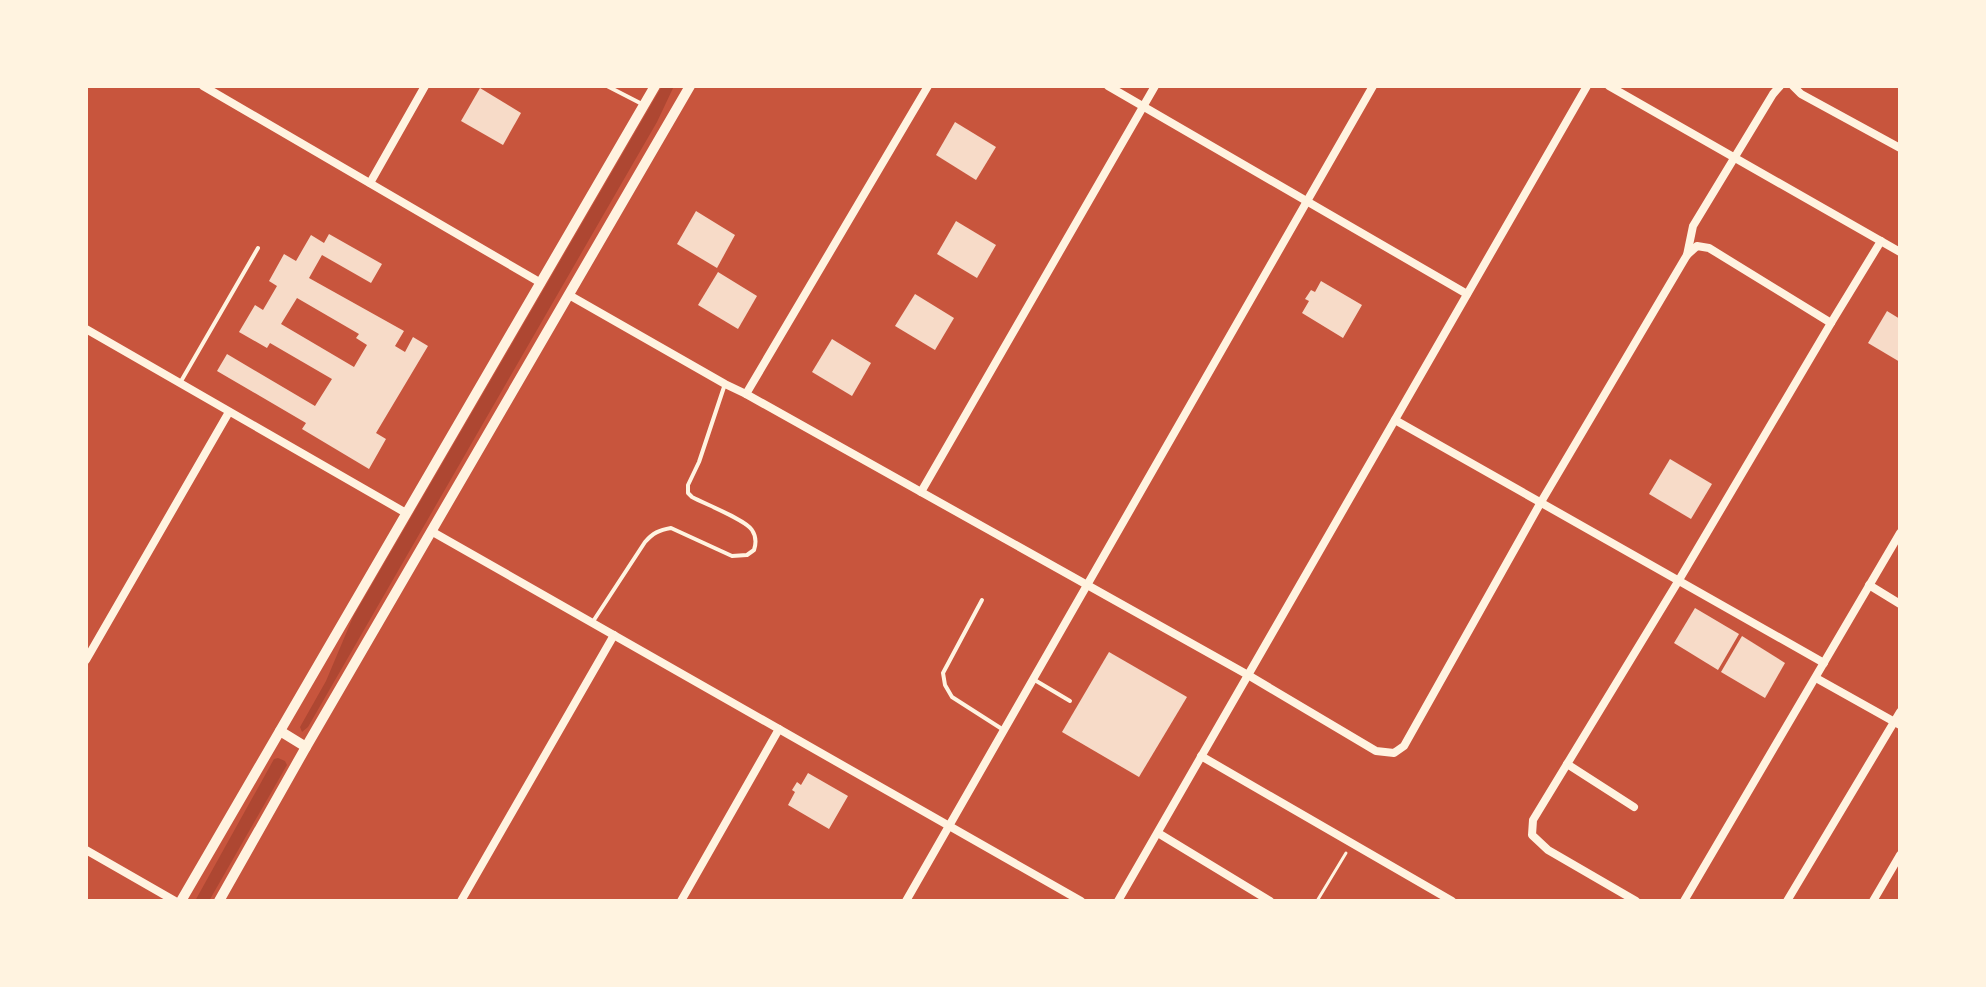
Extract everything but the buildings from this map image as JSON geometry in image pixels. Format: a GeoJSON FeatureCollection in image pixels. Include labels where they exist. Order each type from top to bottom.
{"type":"FeatureCollection","features":[{"type":"Feature","properties":{"kind":"street"},"geometry":{"type":"LineString","coordinates":[[203,86],[541,283]]}},
{"type":"Feature","properties":{"kind":"street"},"geometry":{"type":"LineString","coordinates":[[370,183],[425,86]]}},
{"type":"Feature","properties":{"kind":"street"},"geometry":{"type":"LineString","coordinates":[[86,850],[178,901],[655,86]]}},
{"type":"Feature","properties":{"kind":"street"},"geometry":{"type":"LineString","coordinates":[[219,901],[690,86]]}},
{"type":"Feature","properties":{"kind":"street"},"geometry":{"type":"LineString","coordinates":[[746,394],[928,86]]}},
{"type":"Feature","properties":{"kind":"street"},"geometry":{"type":"LineString","coordinates":[[1108,86],[1467,294]]}},
{"type":"Feature","properties":{"kind":"street"},"geometry":{"type":"LineString","coordinates":[[921,492],[1155,86]]}},
{"type":"Feature","properties":{"kind":"street"},"geometry":{"type":"LineString","coordinates":[[906,901],[1373,86]]}},
{"type":"Feature","properties":{"kind":"street"},"geometry":{"type":"LineString","coordinates":[[1118,901],[1587,86]]}},
{"type":"Feature","properties":{"kind":"street"},"geometry":{"type":"LineString","coordinates":[[1609,86],[1900,252]]}},
{"type":"Feature","properties":{"kind":"street"},"geometry":{"type":"LineString","coordinates":[[1687,255],[1693,226],[1780,86]]}},
{"type":"Feature","properties":{"kind":"street"},"geometry":{"type":"LineString","coordinates":[[1793,86],[1801,94],[1900,148]]}},
{"type":"Feature","properties":{"kind":"street"},"geometry":{"type":"LineString","coordinates":[[1636,901],[1548,850],[1532,835],[1533,820],[1881,241]]}},
{"type":"Feature","properties":{"kind":"street"},"geometry":{"type":"LineString","coordinates":[[569,295],[1248,675],[1376,751],[1394,753],[1404,746],[1541,502],[1687,255],[1697,246],[1709,248],[1831,323]]}},
{"type":"Feature","properties":{"kind":"street"},"geometry":{"type":"LineString","coordinates":[[86,329],[406,513]]}},
{"type":"Feature","properties":{"kind":"street"},"geometry":{"type":"LineString","coordinates":[[86,660],[229,412]]}},
{"type":"Feature","properties":{"kind":"street"},"geometry":{"type":"LineString","coordinates":[[1395,420],[1824,663]]}},
{"type":"Feature","properties":{"kind":"street"},"geometry":{"type":"LineString","coordinates":[[431,531],[1081,901]]}},
{"type":"Feature","properties":{"kind":"street"},"geometry":{"type":"LineString","coordinates":[[1684,901],[1900,533]]}},
{"type":"Feature","properties":{"kind":"street"},"geometry":{"type":"LineString","coordinates":[[1869,585],[1900,604]]}},
{"type":"Feature","properties":{"kind":"street"},"geometry":{"type":"LineString","coordinates":[[461,901],[614,635]]}},
{"type":"Feature","properties":{"kind":"street"},"geometry":{"type":"LineString","coordinates":[[1816,678],[1897,724]]}},
{"type":"Feature","properties":{"kind":"street"},"geometry":{"type":"LineString","coordinates":[[1787,901],[1897,724],[1900,712]]}},
{"type":"Feature","properties":{"kind":"street"},"geometry":{"type":"LineString","coordinates":[[681,901],[779,729]]}},
{"type":"Feature","properties":{"kind":"street"},"geometry":{"type":"LineString","coordinates":[[280,731],[306,747]]}},
{"type":"Feature","properties":{"kind":"street"},"geometry":{"type":"LineString","coordinates":[[1201,756],[1452,901]]}},
{"type":"Feature","properties":{"kind":"street"},"geometry":{"type":"LineString","coordinates":[[1567,764],[1634,807]]}},
{"type":"Feature","properties":{"kind":"street"},"geometry":{"type":"LineString","coordinates":[[1158,833],[1270,901]]}},
{"type":"Feature","properties":{"kind":"street"},"geometry":{"type":"LineString","coordinates":[[1873,901],[1900,855]]}},
{"type":"Feature","properties":{"kind":"lane"},"geometry":{"type":"LineString","coordinates":[[607,86],[644,106]]}},
{"type":"Feature","properties":{"kind":"lane"},"geometry":{"type":"LineString","coordinates":[[180,383],[258,248]]}},
{"type":"Feature","properties":{"kind":"lane"},"geometry":{"type":"LineString","coordinates":[[592,623],[645,542],[661,529],[671,528],[732,556],[747,555],[754,550],[756,542],[753,531],[745,523],[688,493],[688,485],[699,462],[725,384]]}},
{"type":"Feature","properties":{"kind":"lane"},"geometry":{"type":"LineString","coordinates":[[982,600],[943,673],[945,685],[952,697],[1004,730]]}},
{"type":"Feature","properties":{"kind":"lane"},"geometry":{"type":"LineString","coordinates":[[1033,679],[1070,701]]}},
{"type":"Feature","properties":{"kind":"path"},"geometry":{"type":"LineString","coordinates":[[1317,901],[1352,843]]}},
{"type":"Feature","properties":{"kind":"shaded area"},"geometry":{"type":"Polygon","coordinates":[[[662,86],[674,86],[657,122],[308,727],[302,732],[300,727],[326,681],[353,617],[662,86]]]}},
{"type":"Feature","properties":{"kind":"shaded area"},"geometry":{"type":"Polygon","coordinates":[[[278,758],[287,765],[209,901],[195,901],[274,759],[278,758]]]}}]}
